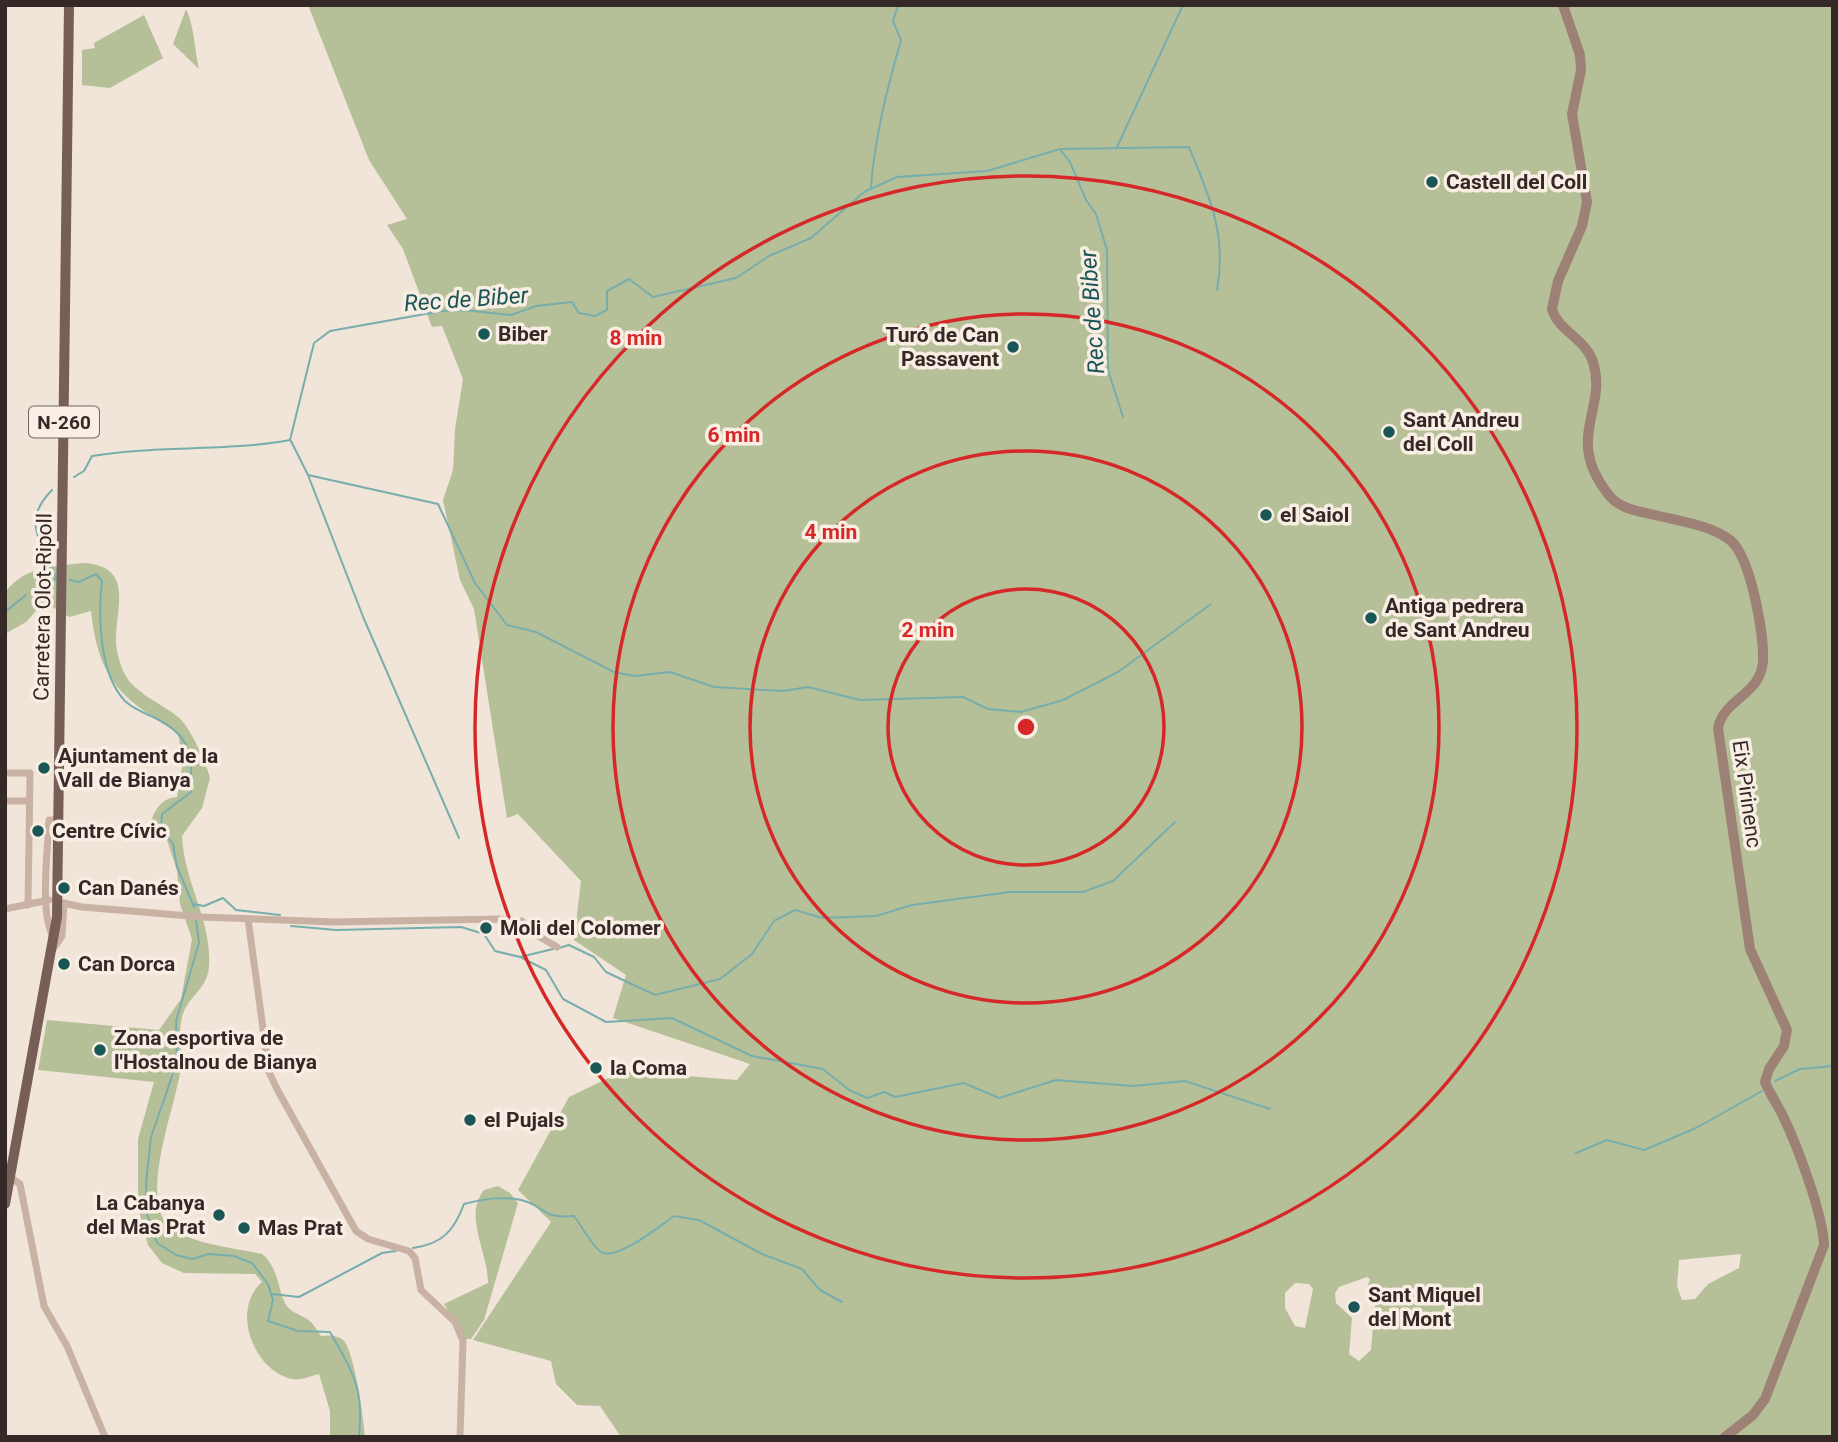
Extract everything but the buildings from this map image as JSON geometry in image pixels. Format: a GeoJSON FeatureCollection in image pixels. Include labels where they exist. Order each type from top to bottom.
{"type":"FeatureCollection","features":[{"type":"Feature","properties":{"kind":"main road","name":"Carretera Olot-Ripoll"},"geometry":{"type":"LineString","coordinates":[[5,1205],[54,944],[59,820],[69,5]]}},
{"type":"Feature","properties":{"kind":"main road","name":"Eix Pirinenc"},"geometry":{"type":"LineString","coordinates":[[1563,5],[1580,55],[1581,70],[1572,114],[1587,202],[1576,245],[1552,298],[1552,309],[1559,323],[1581,343],[1593,360],[1596,383],[1587,439],[1590,460],[1607,494],[1620,505],[1690,523],[1731,541],[1742,556],[1751,583],[1762,649],[1762,674],[1751,690],[1724,712],[1718,728],[1753,960],[1787,1030],[1784,1046],[1769,1069],[1765,1082],[1784,1118],[1802,1167],[1820,1220],[1824,1245],[1765,1399],[1754,1415],[1725,1437]]}},
{"type":"Feature","properties":{"kind":"street"},"geometry":{"type":"LineString","coordinates":[[5,773],[30,773],[32,904]]}},
{"type":"Feature","properties":{"kind":"street"},"geometry":{"type":"LineString","coordinates":[[5,801],[29,801]]}},
{"type":"Feature","properties":{"kind":"street"},"geometry":{"type":"LineString","coordinates":[[5,909],[32,904],[55,904],[202,917],[334,922],[499,919],[522,921],[530,931],[557,947]]}},
{"type":"Feature","properties":{"kind":"street"},"geometry":{"type":"LineString","coordinates":[[248,919],[269,1072],[277,1089],[356,1231],[368,1239],[409,1251],[415,1258],[421,1290],[455,1322],[463,1342],[460,1437]]}},
{"type":"Feature","properties":{"kind":"street"},"geometry":{"type":"LineString","coordinates":[[10,1178],[20,1184],[44,1306],[67,1346],[105,1437]]}},
{"type":"Feature","properties":{"kind":"green space"},"geometry":{"type":"Polygon","coordinates":[[[308,5],[1833,5],[1833,1437],[621,1437],[600,1406],[577,1405],[556,1384],[551,1361],[473,1340],[551,1222],[518,1190],[569,1097],[623,1071],[737,1080],[750,1064],[613,1018],[626,975],[574,940],[581,881],[518,814],[507,818],[474,609],[460,580],[443,500],[453,470],[455,429],[463,379],[442,326],[432,327],[403,249],[387,225],[407,219],[369,160],[308,5]],[[1741,1254],[1679,1260],[1677,1286],[1682,1300],[1695,1299],[1708,1284],[1739,1268],[1741,1254]],[[1367,1277],[1339,1287],[1335,1293],[1336,1303],[1352,1318],[1349,1354],[1359,1361],[1371,1350],[1376,1290],[1366,1291],[1370,1279],[1367,1277]],[[1295,1283],[1285,1293],[1285,1308],[1295,1326],[1305,1328],[1313,1289],[1309,1284],[1295,1283]]]}},
{"type":"Feature","properties":{"kind":"green space"},"geometry":{"type":"Polygon","coordinates":[[[186,9],[193,31],[199,69],[173,44],[186,9]]]}},
{"type":"Feature","properties":{"kind":"green space"},"geometry":{"type":"Polygon","coordinates":[[[144,15],[163,58],[110,88],[82,85],[82,50],[95,48],[94,43],[144,15]]]}},
{"type":"Feature","properties":{"kind":"green space"},"geometry":{"type":"Polygon","coordinates":[[[82,563],[99,566],[110,572],[116,580],[119,603],[116,644],[126,676],[138,690],[171,712],[188,728],[210,778],[202,808],[182,836],[187,870],[206,933],[209,966],[203,985],[187,1005],[182,1017],[180,1071],[159,1166],[159,1205],[164,1220],[185,1236],[262,1254],[274,1271],[282,1297],[289,1309],[309,1321],[321,1336],[333,1336],[343,1340],[355,1370],[365,1437],[330,1437],[330,1411],[319,1374],[292,1379],[278,1374],[257,1352],[247,1323],[253,1294],[262,1282],[255,1274],[184,1273],[162,1263],[148,1245],[138,1207],[138,1139],[154,1082],[38,1070],[47,1020],[159,1030],[181,999],[192,939],[180,904],[177,870],[162,825],[148,829],[161,804],[177,797],[183,762],[178,733],[141,709],[116,685],[100,655],[91,611],[69,617],[44,602],[26,622],[5,634],[5,592],[13,583],[40,569],[82,563]]]}},
{"type":"Feature","properties":{"kind":"green space"},"geometry":{"type":"Polygon","coordinates":[[[498,1186],[510,1193],[518,1203],[484,1320],[471,1339],[465,1339],[444,1304],[488,1283],[476,1211],[484,1190],[498,1186]]]}},
{"type":"Feature","properties":{"kind":"waterway"},"geometry":{"type":"LineString","coordinates":[[871,187],[882,113],[901,40],[893,21],[898,5]]}},
{"type":"Feature","properties":{"kind":"waterway"},"geometry":{"type":"LineString","coordinates":[[1117,147],[1183,5]]}},
{"type":"Feature","properties":{"kind":"waterway"},"geometry":{"type":"LineString","coordinates":[[1060,149],[1189,147],[1215,217],[1220,252],[1217,290]]}},
{"type":"Feature","properties":{"kind":"waterway","name":"Rec de Biber"},"geometry":{"type":"LineString","coordinates":[[74,477],[84,471],[92,456],[290,440],[314,343],[330,331],[442,311],[463,310],[511,315],[536,306],[572,302],[579,313],[595,316],[607,310],[607,291],[629,279],[653,297],[736,278],[769,256],[811,238],[864,192],[897,177],[987,171],[1060,149],[1070,162],[1086,200],[1096,214],[1107,250],[1108,370],[1123,417]]}},
{"type":"Feature","properties":{"kind":"waterway"},"geometry":{"type":"LineString","coordinates":[[291,441],[308,475],[438,504],[475,583],[507,625],[536,632],[614,672],[634,676],[670,672],[714,687],[783,691],[808,687],[860,700],[963,697],[988,709],[1021,712],[1063,700],[1118,672],[1211,604]]}},
{"type":"Feature","properties":{"kind":"waterway"},"geometry":{"type":"LineString","coordinates":[[308,475],[364,619],[459,838]]}},
{"type":"Feature","properties":{"kind":"waterway"},"geometry":{"type":"LineString","coordinates":[[44,585],[50,586],[56,578],[35,524],[42,502],[52,490]]}},
{"type":"Feature","properties":{"kind":"waterway"},"geometry":{"type":"LineString","coordinates":[[70,580],[79,582],[96,574],[102,581],[102,644],[116,690],[131,706],[175,731],[187,747],[191,767],[191,792],[162,814],[161,829],[173,844],[177,867],[194,907]]}},
{"type":"Feature","properties":{"kind":"waterway"},"geometry":{"type":"LineString","coordinates":[[5,612],[26,595]]}},
{"type":"Feature","properties":{"kind":"waterway"},"geometry":{"type":"LineString","coordinates":[[559,948],[569,945],[594,957],[606,972],[655,995],[720,979],[752,954],[774,921],[795,910],[822,918],[876,916],[912,905],[1010,892],[1083,892],[1113,881],[1175,822]]}},
{"type":"Feature","properties":{"kind":"waterway"},"geometry":{"type":"LineString","coordinates":[[193,904],[204,906],[223,898],[236,910],[280,915]]}},
{"type":"Feature","properties":{"kind":"waterway"},"geometry":{"type":"LineString","coordinates":[[196,920],[199,943],[176,1021],[177,1062],[151,1137],[146,1183],[147,1214],[157,1243],[176,1255],[192,1259],[209,1254],[234,1256],[252,1263],[268,1284],[273,1300],[268,1321],[298,1331],[330,1332],[355,1381],[360,1405],[359,1437]]}},
{"type":"Feature","properties":{"kind":"waterway"},"geometry":{"type":"LineString","coordinates":[[291,926],[336,930],[461,927],[484,934],[495,951],[520,957],[553,949]]}},
{"type":"Feature","properties":{"kind":"waterway"},"geometry":{"type":"LineString","coordinates":[[522,958],[546,970],[563,999],[606,1022],[672,1018],[752,1056],[823,1069],[849,1090],[867,1098],[884,1092],[895,1097],[964,1083],[999,1098],[1056,1080],[1133,1086],[1185,1081],[1270,1109]]}},
{"type":"Feature","properties":{"kind":"waterway"},"geometry":{"type":"LineString","coordinates":[[1775,1081],[1800,1069],[1833,1066]]}},
{"type":"Feature","properties":{"kind":"waterway"},"geometry":{"type":"LineString","coordinates":[[1576,1153],[1607,1140],[1644,1150],[1696,1128],[1762,1091]]}},
{"type":"Feature","properties":{"kind":"waterway"},"geometry":{"type":"LineString","coordinates":[[413,1248],[432,1243],[446,1235],[456,1222],[464,1204],[485,1199],[521,1200],[555,1216],[574,1216],[597,1249],[608,1254],[638,1241],[674,1216],[699,1220],[762,1254],[802,1269],[820,1290],[842,1302]]}},
{"type":"Feature","properties":{"kind":"waterway"},"geometry":{"type":"LineString","coordinates":[[272,1294],[299,1297],[382,1253],[396,1251]]}},
{"type":"Feature","properties":{"kind":"place","name":"Castell del Coll"},"geometry":{"type":"Point","coordinates":[1432,182]}},
{"type":"Feature","properties":{"kind":"place","name":"Biber"},"geometry":{"type":"Point","coordinates":[484,334]}},
{"type":"Feature","properties":{"kind":"place","name":"Turó de Can Passavent"},"geometry":{"type":"Point","coordinates":[1013,347]}},
{"type":"Feature","properties":{"kind":"place","name":"Sant Andreu del Coll"},"geometry":{"type":"Point","coordinates":[1389,432]}},
{"type":"Feature","properties":{"kind":"place","name":"el Saiol"},"geometry":{"type":"Point","coordinates":[1266,515]}},
{"type":"Feature","properties":{"kind":"place","name":"Antiga pedrera de Sant Andreu"},"geometry":{"type":"Point","coordinates":[1371,618]}},
{"type":"Feature","properties":{"kind":"place","name":"Ajuntament de la Vall de Bianya"},"geometry":{"type":"Point","coordinates":[44,768]}},
{"type":"Feature","properties":{"kind":"place","name":"Centre Cívic"},"geometry":{"type":"Point","coordinates":[38,831]}},
{"type":"Feature","properties":{"kind":"place","name":"Can Danés"},"geometry":{"type":"Point","coordinates":[64,888]}},
{"type":"Feature","properties":{"kind":"place","name":"Moli del Colomer"},"geometry":{"type":"Point","coordinates":[486,928]}},
{"type":"Feature","properties":{"kind":"place","name":"Can Dorca"},"geometry":{"type":"Point","coordinates":[64,964]}},
{"type":"Feature","properties":{"kind":"place","name":"Zona esportiva de l'Hostalnou de Bianya"},"geometry":{"type":"Point","coordinates":[100,1050]}},
{"type":"Feature","properties":{"kind":"place","name":"la Coma"},"geometry":{"type":"Point","coordinates":[596,1068]}},
{"type":"Feature","properties":{"kind":"place","name":"el Pujals"},"geometry":{"type":"Point","coordinates":[470,1120]}},
{"type":"Feature","properties":{"kind":"place","name":"La Cabanya del Mas Prat"},"geometry":{"type":"Point","coordinates":[219,1215]}},
{"type":"Feature","properties":{"kind":"place","name":"Mas Prat"},"geometry":{"type":"Point","coordinates":[244,1228]}},
{"type":"Feature","properties":{"kind":"place","name":"Sant Miquel del Mont"},"geometry":{"type":"Point","coordinates":[1354,1307]}}]}
